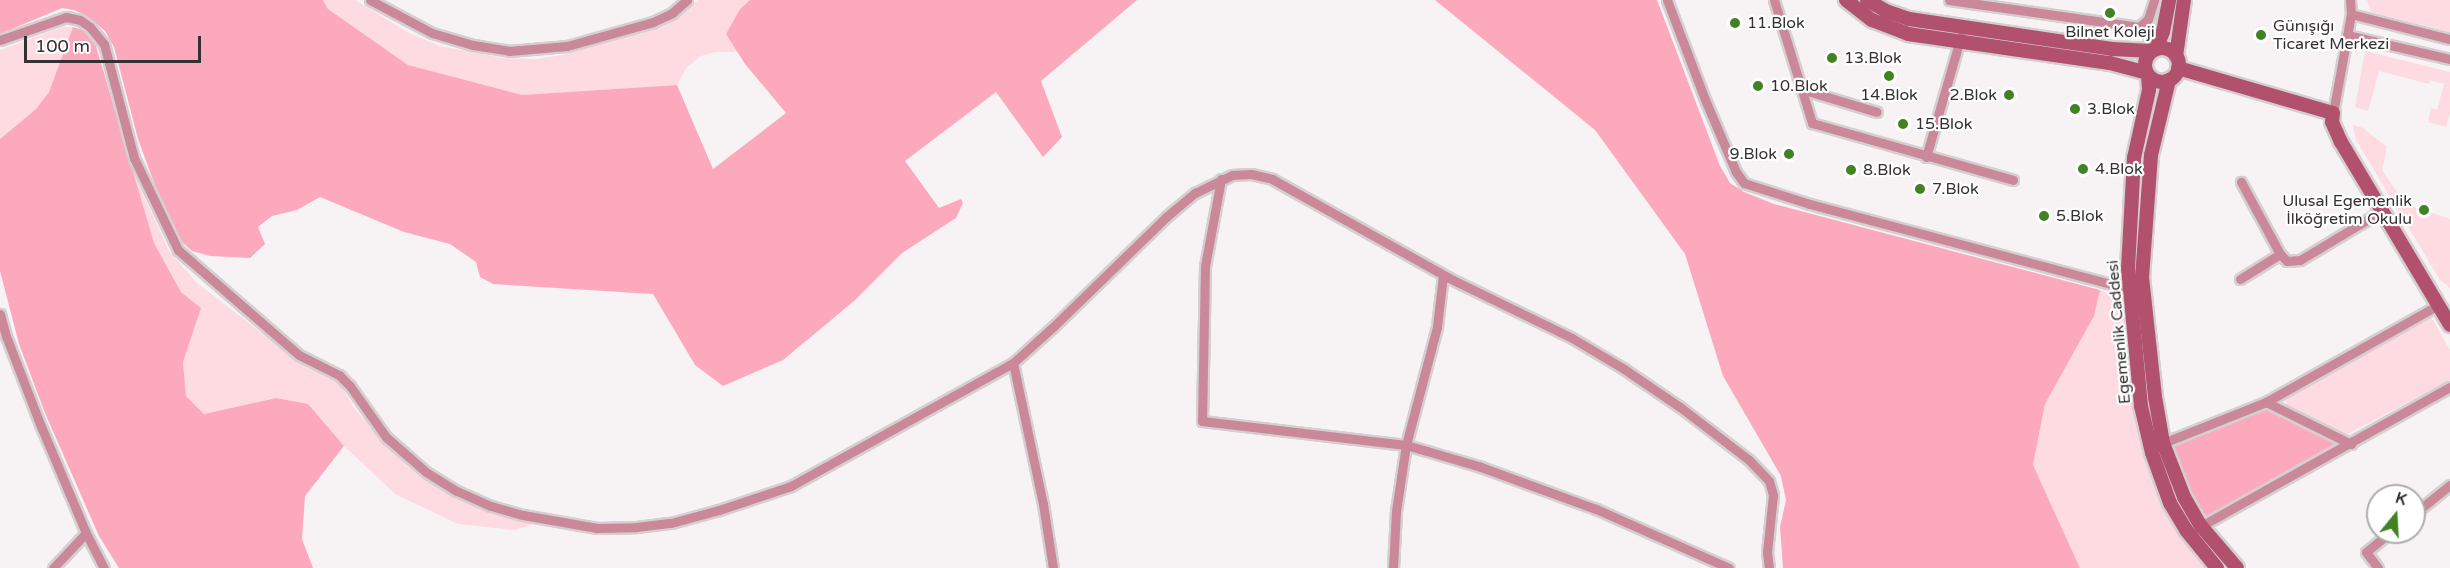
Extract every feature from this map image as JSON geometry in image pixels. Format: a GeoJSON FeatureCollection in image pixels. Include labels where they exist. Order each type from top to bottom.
{"type":"FeatureCollection","features":[{"type":"Feature","properties":{"kind":"main road"},"geometry":{"type":"LineString","coordinates":[[1846,0],[1861,13],[1889,28],[2112,49],[2168,49],[2177,62],[2333,113],[2332,122],[2335,131],[2445,314]]}},
{"type":"Feature","properties":{"kind":"main road"},"geometry":{"type":"LineString","coordinates":[[1867,0],[1886,11],[1961,35],[2110,63],[2147,74],[2155,81],[2169,80]]}},
{"type":"Feature","properties":{"kind":"main road","name":"Egemenlik Caddesi"},"geometry":{"type":"LineString","coordinates":[[2169,0],[2163,32],[2154,50],[2145,60],[2148,97],[2134,166],[2129,289],[2141,406],[2158,471],[2181,521],[2217,568]]}},
{"type":"Feature","properties":{"kind":"main road","name":"Egemenlik Caddesi"},"geometry":{"type":"LineString","coordinates":[[2184,0],[2177,62],[2169,80],[2151,155],[2142,277],[2155,397],[2163,443],[2184,497],[2201,526],[2237,568]]}},
{"type":"Feature","properties":{"kind":"street"},"geometry":{"type":"LineString","coordinates":[[370,0],[432,33],[472,45],[509,51],[567,46],[653,22],[672,13],[687,0]]}},
{"type":"Feature","properties":{"kind":"street"},"geometry":{"type":"LineString","coordinates":[[1667,0],[1706,102],[1736,172],[1744,183],[1810,204],[2129,289]]}},
{"type":"Feature","properties":{"kind":"street"},"geometry":{"type":"LineString","coordinates":[[1774,0],[1810,120],[1816,126],[2013,180]]}},
{"type":"Feature","properties":{"kind":"street"},"geometry":{"type":"LineString","coordinates":[[1949,0],[2136,27],[2143,25],[2152,12],[2154,0]]}},
{"type":"Feature","properties":{"kind":"street"},"geometry":{"type":"LineString","coordinates":[[2333,113],[2351,14],[2350,0]]}},
{"type":"Feature","properties":{"kind":"street"},"geometry":{"type":"LineString","coordinates":[[2351,14],[2450,39]]}},
{"type":"Feature","properties":{"kind":"street"},"geometry":{"type":"LineString","coordinates":[[0,40],[66,17],[80,20],[90,27],[104,44],[134,158],[178,250],[299,355],[339,375],[350,386],[386,437],[426,472],[457,491],[491,506],[523,515],[597,528],[671,523],[791,486],[1013,363],[1054,327],[1166,217],[1195,193],[1232,175],[1251,174],[1272,179],[1443,275],[1572,338],[1624,369],[1680,407],[1749,460],[1769,481],[1773,495],[1767,552],[1769,568]]}},
{"type":"Feature","properties":{"kind":"street"},"geometry":{"type":"LineString","coordinates":[[2143,25],[2154,50]]}},
{"type":"Feature","properties":{"kind":"street"},"geometry":{"type":"LineString","coordinates":[[1926,157],[1961,35]]}},
{"type":"Feature","properties":{"kind":"street"},"geometry":{"type":"LineString","coordinates":[[2347,35],[2450,59]]}},
{"type":"Feature","properties":{"kind":"street"},"geometry":{"type":"LineString","coordinates":[[1801,89],[1878,112]]}},
{"type":"Feature","properties":{"kind":"street"},"geometry":{"type":"LineString","coordinates":[[1221,179],[1205,266],[1202,421],[1406,445],[1481,467],[1596,509],[1729,568]]}},
{"type":"Feature","properties":{"kind":"street"},"geometry":{"type":"LineString","coordinates":[[2241,182],[2280,254],[2287,261],[2300,260],[2382,211]]}},
{"type":"Feature","properties":{"kind":"street"},"geometry":{"type":"LineString","coordinates":[[2240,279],[2280,254]]}},
{"type":"Feature","properties":{"kind":"street"},"geometry":{"type":"LineString","coordinates":[[1393,568],[1396,511],[1406,445],[1434,337],[1443,275]]}},
{"type":"Feature","properties":{"kind":"street"},"geometry":{"type":"LineString","coordinates":[[0,314],[3,339],[86,533],[104,568]]}},
{"type":"Feature","properties":{"kind":"street"},"geometry":{"type":"LineString","coordinates":[[2163,443],[2266,402],[2445,314]]}},
{"type":"Feature","properties":{"kind":"street"},"geometry":{"type":"LineString","coordinates":[[1013,363],[1043,504],[1053,568]]}},
{"type":"Feature","properties":{"kind":"street"},"geometry":{"type":"LineString","coordinates":[[2201,526],[2450,387]]}},
{"type":"Feature","properties":{"kind":"street"},"geometry":{"type":"LineString","coordinates":[[2266,402],[2351,444]]}},
{"type":"Feature","properties":{"kind":"street"},"geometry":{"type":"LineString","coordinates":[[2426,504],[2450,485]]}},
{"type":"Feature","properties":{"kind":"street"},"geometry":{"type":"LineString","coordinates":[[53,568],[86,533]]}},
{"type":"Feature","properties":{"kind":"street"},"geometry":{"type":"LineString","coordinates":[[2376,544],[2366,552],[2378,568]]}},
{"type":"Feature","properties":{"kind":"shaded area"},"geometry":{"type":"Polygon","coordinates":[[[0,0],[323,0],[328,9],[408,65],[522,95],[677,85],[713,169],[786,113],[745,64],[726,34],[740,9],[750,0],[1137,0],[1041,81],[1062,137],[1043,157],[996,92],[905,161],[939,208],[961,199],[963,203],[956,218],[902,253],[854,301],[783,360],[723,386],[695,365],[653,294],[493,284],[480,277],[476,262],[450,244],[404,232],[320,197],[297,210],[272,216],[258,227],[265,244],[250,258],[210,256],[192,251],[182,242],[157,191],[138,139],[114,47],[105,31],[87,16],[62,8],[0,34],[0,0]]]}},
{"type":"Feature","properties":{"kind":"shaded area"},"geometry":{"type":"Polygon","coordinates":[[[323,0],[355,0],[409,33],[440,46],[503,58],[535,59],[563,55],[666,25],[698,0],[750,0],[740,9],[726,34],[738,52],[716,52],[701,56],[686,68],[677,85],[522,95],[408,65],[328,9],[323,0]]]}},
{"type":"Feature","properties":{"kind":"shaded area"},"geometry":{"type":"Polygon","coordinates":[[[1435,0],[1657,0],[1720,166],[1730,183],[1744,192],[1774,204],[2100,290],[2094,316],[2045,404],[2033,465],[2080,568],[1783,568],[1780,527],[1786,500],[1781,476],[1723,376],[1685,254],[1595,130],[1435,0]]]}},
{"type":"Feature","properties":{"kind":"shaded area"},"geometry":{"type":"Polygon","coordinates":[[[2367,0],[2450,0],[2450,32],[2371,12],[2367,0]]]}},
{"type":"Feature","properties":{"kind":"shaded area"},"geometry":{"type":"Polygon","coordinates":[[[62,27],[73,27],[49,92],[36,109],[0,139],[0,50],[62,27]]]}},
{"type":"Feature","properties":{"kind":"shaded area"},"geometry":{"type":"Polygon","coordinates":[[[73,27],[83,30],[96,46],[154,243],[181,292],[201,308],[183,362],[186,396],[204,414],[276,398],[308,404],[344,446],[305,496],[302,539],[313,568],[119,568],[99,536],[45,413],[19,344],[0,271],[0,139],[36,109],[49,92],[73,27]]]}},
{"type":"Feature","properties":{"kind":"shaded area"},"geometry":{"type":"Polygon","coordinates":[[[2365,51],[2450,72],[2450,113],[2446,127],[2428,122],[2431,108],[2437,110],[2444,84],[2430,80],[2429,84],[2379,71],[2368,111],[2355,107],[2365,51]]]}},
{"type":"Feature","properties":{"kind":"shaded area"},"geometry":{"type":"Polygon","coordinates":[[[2353,125],[2363,128],[2387,147],[2382,170],[2405,204],[2450,219],[2450,288],[2440,280],[2356,140],[2353,125]]]}},
{"type":"Feature","properties":{"kind":"shaded area"},"geometry":{"type":"Polygon","coordinates":[[[132,170],[169,251],[197,283],[307,368],[332,376],[342,387],[354,408],[408,467],[453,497],[498,516],[537,523],[515,530],[458,524],[395,494],[344,446],[308,404],[276,398],[204,414],[186,396],[183,362],[201,308],[181,292],[154,243],[132,170]]]}},
{"type":"Feature","properties":{"kind":"shaded area"},"geometry":{"type":"Polygon","coordinates":[[[2100,290],[2121,299],[2138,434],[2162,504],[2178,533],[2208,568],[2080,568],[2033,465],[2045,404],[2094,316],[2100,290]]]}},
{"type":"Feature","properties":{"kind":"shaded area"},"geometry":{"type":"Polygon","coordinates":[[[2431,317],[2450,350],[2450,380],[2346,435],[2286,405],[2290,397],[2431,317]]]}},
{"type":"Feature","properties":{"kind":"shaded area"},"geometry":{"type":"Polygon","coordinates":[[[2268,409],[2338,442],[2205,517],[2192,496],[2173,445],[2268,409]]]}},
{"type":"Feature","properties":{"kind":"place","name":"Bilnet Koleji"},"geometry":{"type":"Point","coordinates":[2110,13]}},
{"type":"Feature","properties":{"kind":"place","name":"11.Blok"},"geometry":{"type":"Point","coordinates":[1735,23]}},
{"type":"Feature","properties":{"kind":"place","name":"Günışığı Ticaret Merkezi"},"geometry":{"type":"Point","coordinates":[2261,35]}},
{"type":"Feature","properties":{"kind":"place","name":"13.Blok"},"geometry":{"type":"Point","coordinates":[1832,58]}},
{"type":"Feature","properties":{"kind":"place","name":"14.Blok"},"geometry":{"type":"Point","coordinates":[1889,76]}},
{"type":"Feature","properties":{"kind":"place","name":"10.Blok"},"geometry":{"type":"Point","coordinates":[1758,86]}},
{"type":"Feature","properties":{"kind":"place","name":"2.Blok"},"geometry":{"type":"Point","coordinates":[2009,95]}},
{"type":"Feature","properties":{"kind":"place","name":"3.Blok"},"geometry":{"type":"Point","coordinates":[2075,109]}},
{"type":"Feature","properties":{"kind":"place","name":"15.Blok"},"geometry":{"type":"Point","coordinates":[1903,124]}},
{"type":"Feature","properties":{"kind":"place","name":"9.Blok"},"geometry":{"type":"Point","coordinates":[1789,154]}},
{"type":"Feature","properties":{"kind":"place","name":"4.Blok"},"geometry":{"type":"Point","coordinates":[2083,169]}},
{"type":"Feature","properties":{"kind":"place","name":"8.Blok"},"geometry":{"type":"Point","coordinates":[1851,170]}},
{"type":"Feature","properties":{"kind":"place","name":"7.Blok"},"geometry":{"type":"Point","coordinates":[1920,189]}},
{"type":"Feature","properties":{"kind":"place","name":"Ulusal Egemenlik İlköğretim Okulu"},"geometry":{"type":"Point","coordinates":[2424,210]}},
{"type":"Feature","properties":{"kind":"place","name":"5.Blok"},"geometry":{"type":"Point","coordinates":[2044,216]}}]}
